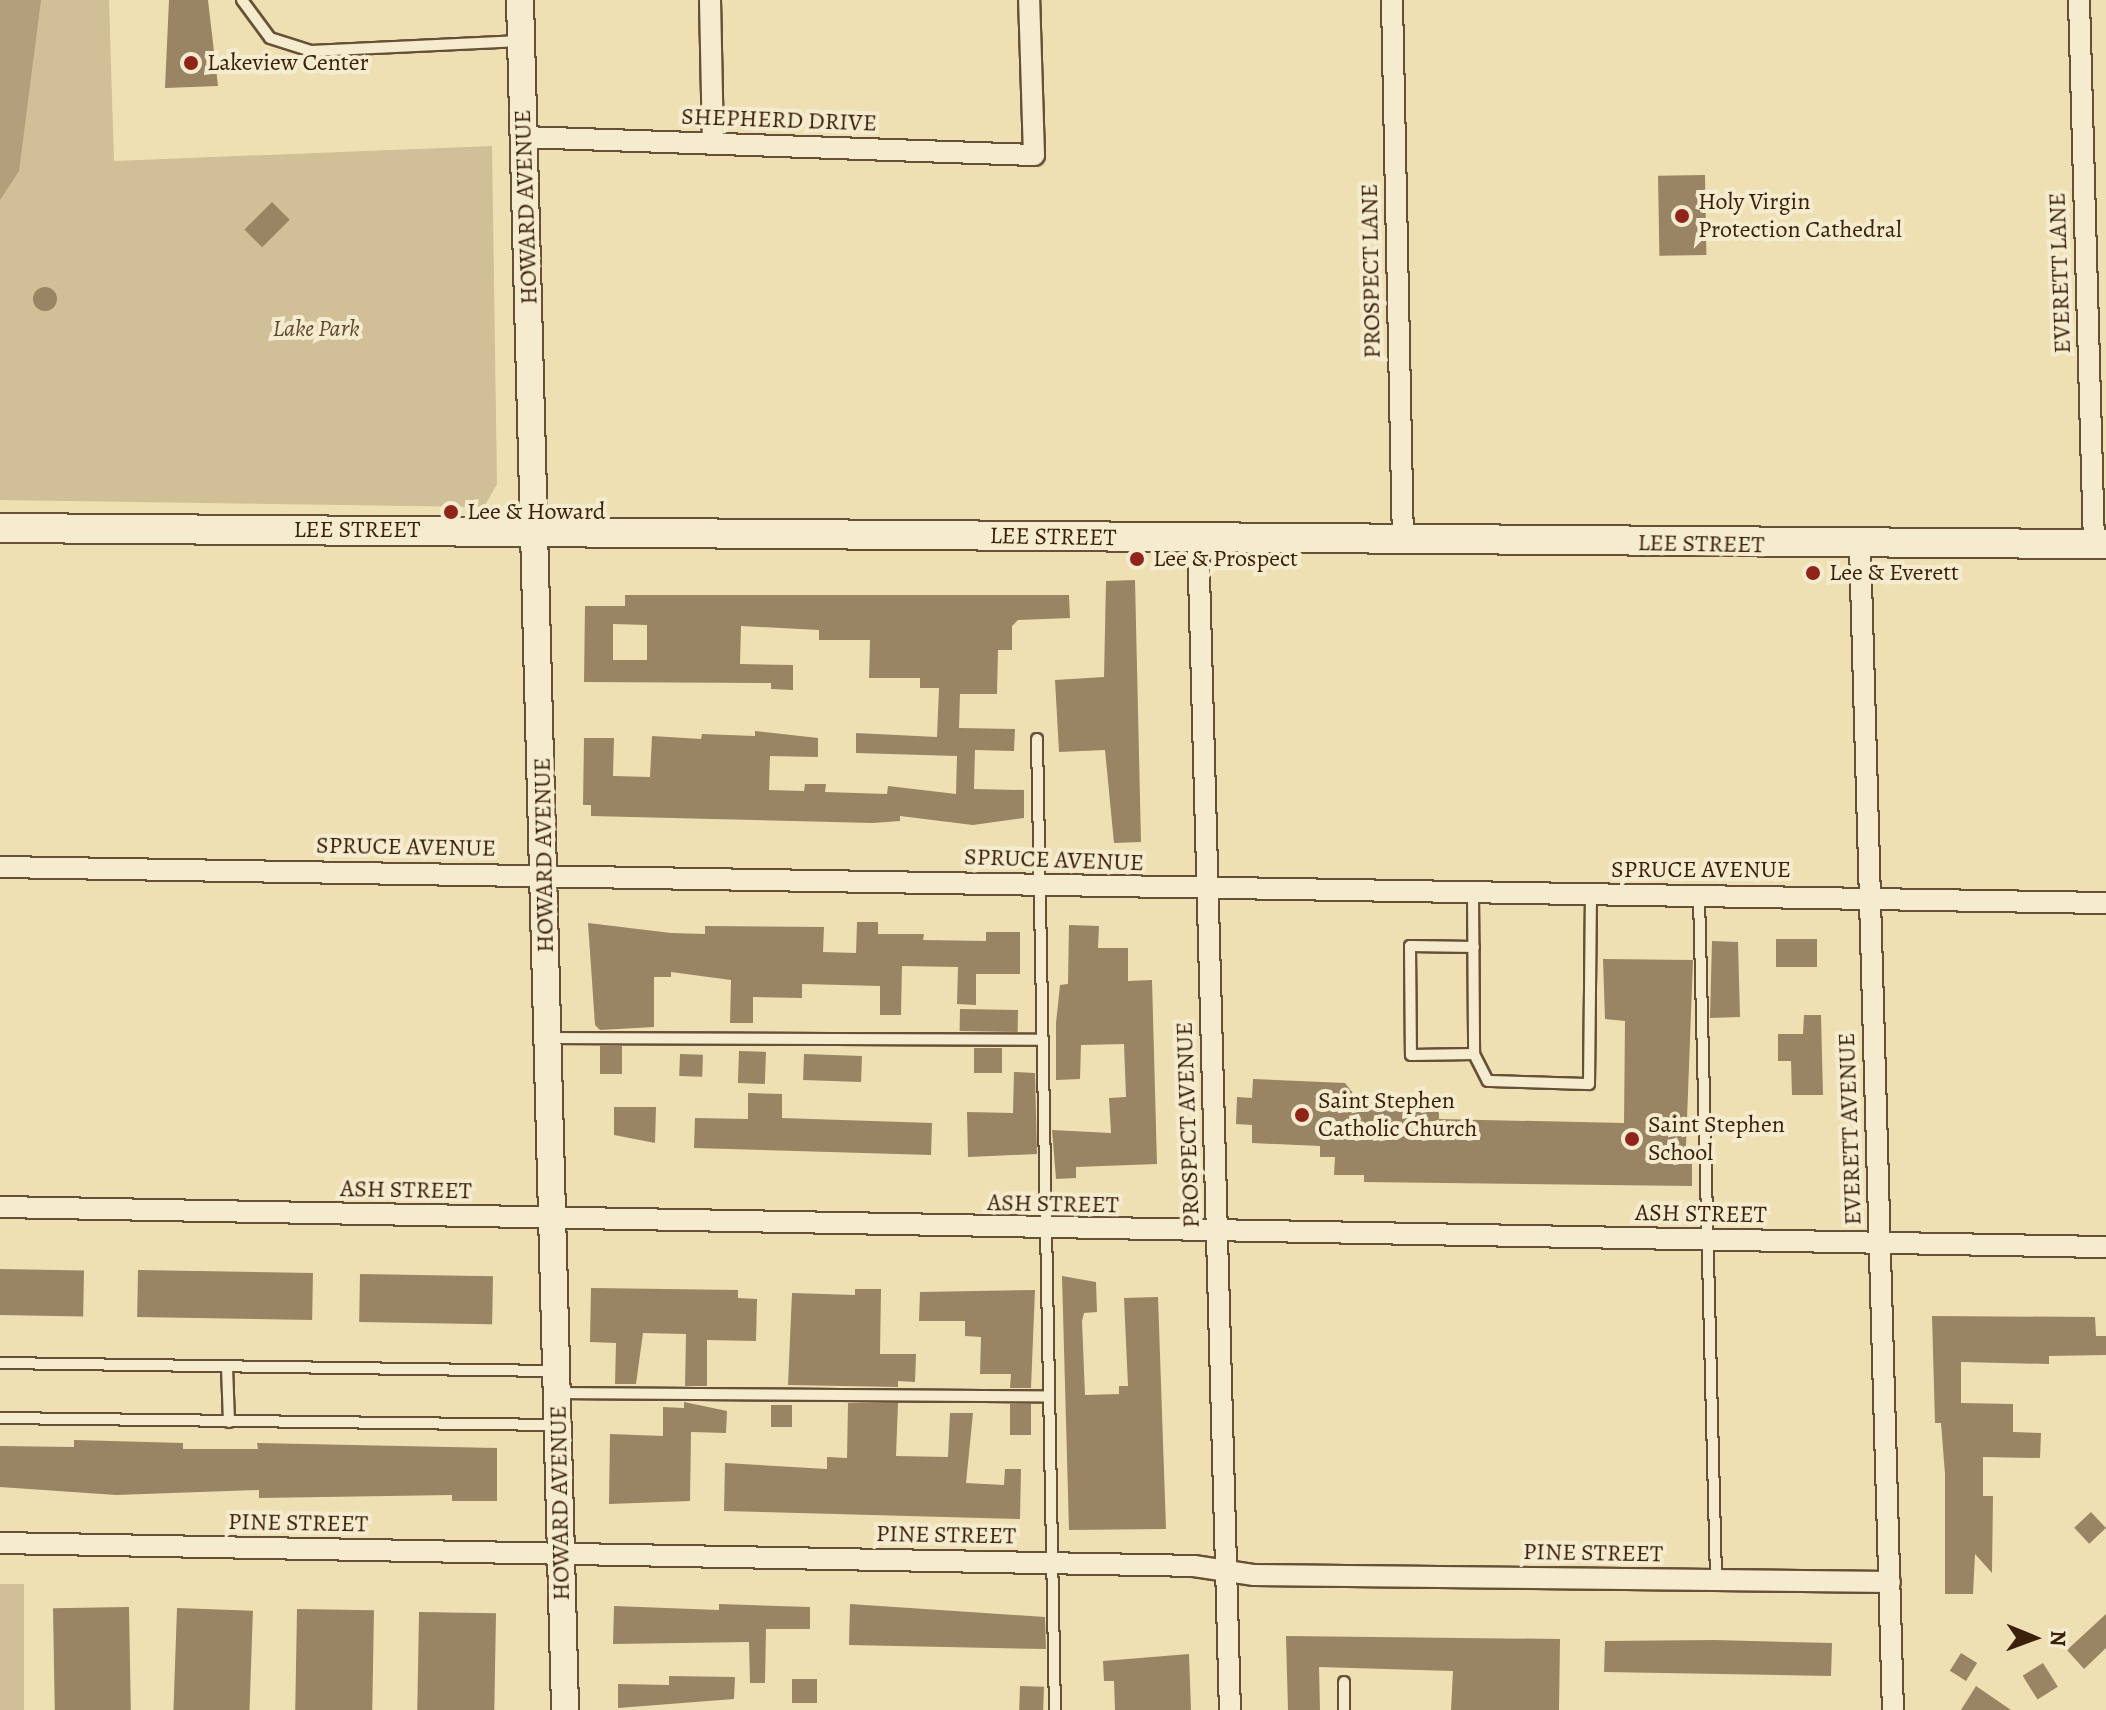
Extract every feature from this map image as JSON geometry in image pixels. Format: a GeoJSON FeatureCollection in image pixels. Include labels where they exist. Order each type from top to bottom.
{"type":"FeatureCollection","features":[{"type":"Feature","properties":{"kind":"main road","name":"LEE STREET"},"geometry":{"type":"LineString","coordinates":[[0,528],[535,530],[1860,546],[2100,544]]}},
{"type":"Feature","properties":{"kind":"street","name":"HOWARD AVENUE"},"geometry":{"type":"LineString","coordinates":[[520,0],[565,1710]]}},
{"type":"Feature","properties":{"kind":"street"},"geometry":{"type":"LineString","coordinates":[[710,0],[713,143]]}},
{"type":"Feature","properties":{"kind":"street","name":"SHEPHERD DRIVE"},"geometry":{"type":"LineString","coordinates":[[523,137],[1034,155],[1029,0]]}},
{"type":"Feature","properties":{"kind":"street","name":"PROSPECT LANE"},"geometry":{"type":"LineString","coordinates":[[1392,0],[1403,541]]}},
{"type":"Feature","properties":{"kind":"street","name":"EVERETT LANE"},"geometry":{"type":"LineString","coordinates":[[2079,0],[2100,544]]}},
{"type":"Feature","properties":{"kind":"street","name":"PROSPECT AVENUE"},"geometry":{"type":"LineString","coordinates":[[1198,538],[1230,1710]]}},
{"type":"Feature","properties":{"kind":"street","name":"EVERETT AVENUE"},"geometry":{"type":"LineString","coordinates":[[1860,546],[1893,1710]]}},
{"type":"Feature","properties":{"kind":"street","name":"SPRUCE AVENUE"},"geometry":{"type":"LineString","coordinates":[[0,867],[1040,885],[1208,892],[1870,897],[2106,903]]}},
{"type":"Feature","properties":{"kind":"street","name":"ASH STREET"},"geometry":{"type":"LineString","coordinates":[[0,1207],[1046,1230],[2106,1247]]}},
{"type":"Feature","properties":{"kind":"street","name":"PINE STREET"},"geometry":{"type":"LineString","coordinates":[[0,1543],[1053,1563],[1227,1571],[1890,1582]]}},
{"type":"Feature","properties":{"kind":"lane"},"geometry":{"type":"LineString","coordinates":[[242,0],[270,38],[311,51],[521,41]]}},
{"type":"Feature","properties":{"kind":"lane"},"geometry":{"type":"LineString","coordinates":[[1037,739],[1055,1710]]}},
{"type":"Feature","properties":{"kind":"lane"},"geometry":{"type":"LineString","coordinates":[[1473,894],[1474,1054],[1488,1081],[1589,1084],[1591,896]]}},
{"type":"Feature","properties":{"kind":"lane"},"geometry":{"type":"LineString","coordinates":[[1699,897],[1716,1580]]}},
{"type":"Feature","properties":{"kind":"lane"},"geometry":{"type":"LineString","coordinates":[[1474,947],[1410,946],[1411,1055],[1474,1054]]}},
{"type":"Feature","properties":{"kind":"lane"},"geometry":{"type":"LineString","coordinates":[[548,1038],[1043,1040]]}},
{"type":"Feature","properties":{"kind":"lane"},"geometry":{"type":"LineString","coordinates":[[0,1363],[227,1367],[557,1382],[1049,1396]]}},
{"type":"Feature","properties":{"kind":"lane"},"geometry":{"type":"LineString","coordinates":[[227,1367],[229,1422]]}},
{"type":"Feature","properties":{"kind":"lane"},"geometry":{"type":"LineString","coordinates":[[0,1418],[558,1425]]}},
{"type":"Feature","properties":{"kind":"lane"},"geometry":{"type":"LineString","coordinates":[[1344,1682],[1344,1710]]}},
{"type":"Feature","properties":{"kind":"green space","name":"Lake Park"},"geometry":{"type":"Polygon","coordinates":[[[0,0],[109,0],[114,161],[492,146],[497,484],[484,507],[0,500],[0,0]]]}},
{"type":"Feature","properties":{"kind":"green space"},"geometry":{"type":"Polygon","coordinates":[[[0,1584],[24,1584],[24,1710],[0,1710],[0,1584]]]}},
{"type":"Feature","properties":{"kind":"shaded area"},"geometry":{"type":"Polygon","coordinates":[[[0,0],[41,0],[19,171],[0,200],[0,0]]]}},
{"type":"Feature","properties":{"kind":"building","name":"Lakeview Center"},"geometry":{"type":"Polygon","coordinates":[[[169,0],[208,0],[218,86],[165,88],[169,0]]]}},
{"type":"Feature","properties":{"kind":"building","name":"Holy Virgin Protection Cathedral"},"geometry":{"type":"Polygon","coordinates":[[[1705,175],[1706,255],[1659,256],[1658,176],[1705,175]]]}},
{"type":"Feature","properties":{"kind":"building"},"geometry":{"type":"Polygon","coordinates":[[[272,202],[290,220],[262,247],[244,230],[272,202]]]}},
{"type":"Feature","properties":{"kind":"building"},"geometry":{"type":"Polygon","coordinates":[[[45,287],[54,290],[57,299],[54,308],[45,311],[36,308],[33,299],[36,290],[45,287]]]}},
{"type":"Feature","properties":{"kind":"building"},"geometry":{"type":"Polygon","coordinates":[[[1135,580],[1141,842],[1114,843],[1105,750],[1059,752],[1055,680],[1104,677],[1106,581],[1135,580]]]}},
{"type":"Feature","properties":{"kind":"building"},"geometry":{"type":"Polygon","coordinates":[[[625,595],[1069,595],[1070,618],[1018,620],[1012,626],[1012,650],[998,650],[997,694],[960,694],[959,728],[1015,729],[1014,751],[975,750],[974,789],[1024,790],[1024,818],[973,825],[900,816],[900,821],[873,823],[591,816],[591,805],[583,805],[584,738],[614,738],[613,776],[650,777],[652,736],[701,739],[702,734],[755,736],[755,731],[818,738],[818,757],[770,756],[769,790],[804,791],[805,784],[826,784],[825,792],[887,794],[888,786],[956,794],[957,756],[856,753],[856,733],[937,737],[939,688],[920,688],[920,678],[869,678],[870,640],[819,640],[819,630],[741,626],[740,664],[793,665],[793,690],[771,689],[771,683],[584,682],[585,606],[625,606],[625,595]],[[613,624],[613,660],[647,660],[647,625],[613,624]]]}},
{"type":"Feature","properties":{"kind":"building"},"geometry":{"type":"Polygon","coordinates":[[[857,922],[878,922],[878,934],[924,934],[923,940],[986,941],[986,932],[1020,932],[1020,974],[976,974],[976,1005],[957,1004],[958,967],[902,966],[901,1015],[880,1015],[880,986],[802,984],[802,998],[753,997],[753,1023],[730,1023],[731,980],[671,972],[671,977],[654,977],[654,1027],[600,1030],[595,1025],[588,923],[705,934],[705,926],[824,927],[823,952],[856,953],[857,922]]]}},
{"type":"Feature","properties":{"kind":"building"},"geometry":{"type":"Polygon","coordinates":[[[1069,925],[1099,926],[1098,948],[1128,948],[1128,981],[1152,980],[1157,1164],[1076,1167],[1076,1178],[1056,1179],[1052,1130],[1111,1133],[1109,1098],[1126,1097],[1124,1044],[1081,1045],[1080,1079],[1056,1080],[1056,1023],[1060,985],[1068,984],[1069,925]]]}},
{"type":"Feature","properties":{"kind":"building"},"geometry":{"type":"Polygon","coordinates":[[[1776,939],[1817,939],[1817,967],[1776,967],[1776,939]]]}},
{"type":"Feature","properties":{"kind":"building"},"geometry":{"type":"Polygon","coordinates":[[[1712,941],[1738,942],[1740,1017],[1710,1018],[1712,941]]]}},
{"type":"Feature","properties":{"kind":"building"},"geometry":{"type":"Polygon","coordinates":[[[1603,959],[1693,960],[1686,1146],[1692,1146],[1692,1186],[1364,1182],[1364,1175],[1334,1175],[1335,1157],[1320,1157],[1320,1146],[1252,1143],[1252,1125],[1236,1124],[1237,1097],[1252,1098],[1253,1079],[1345,1083],[1356,1097],[1439,1095],[1439,1119],[1624,1123],[1625,1021],[1605,1019],[1603,959]]]}},
{"type":"Feature","properties":{"kind":"building"},"geometry":{"type":"Polygon","coordinates":[[[960,1009],[1018,1010],[1018,1032],[960,1031],[960,1009]]]}},
{"type":"Feature","properties":{"kind":"building"},"geometry":{"type":"Polygon","coordinates":[[[1804,1015],[1821,1015],[1823,1095],[1792,1095],[1791,1061],[1778,1061],[1778,1034],[1803,1034],[1804,1015]]]}},
{"type":"Feature","properties":{"kind":"building"},"geometry":{"type":"Polygon","coordinates":[[[600,1046],[622,1046],[622,1074],[600,1074],[600,1046]]]}},
{"type":"Feature","properties":{"kind":"building"},"geometry":{"type":"Polygon","coordinates":[[[974,1048],[1002,1048],[1002,1073],[974,1073],[974,1048]]]}},
{"type":"Feature","properties":{"kind":"building"},"geometry":{"type":"Polygon","coordinates":[[[739,1051],[766,1052],[765,1084],[738,1083],[739,1051]]]}},
{"type":"Feature","properties":{"kind":"building"},"geometry":{"type":"Polygon","coordinates":[[[680,1054],[703,1055],[702,1077],[679,1076],[680,1054]]]}},
{"type":"Feature","properties":{"kind":"building"},"geometry":{"type":"Polygon","coordinates":[[[804,1054],[862,1056],[861,1082],[803,1080],[804,1054]]]}},
{"type":"Feature","properties":{"kind":"building"},"geometry":{"type":"Polygon","coordinates":[[[1014,1072],[1035,1073],[1037,1154],[968,1157],[967,1112],[1013,1113],[1014,1072]]]}},
{"type":"Feature","properties":{"kind":"building"},"geometry":{"type":"Polygon","coordinates":[[[748,1093],[782,1094],[782,1118],[932,1123],[931,1155],[694,1148],[695,1118],[748,1119],[748,1093]]]}},
{"type":"Feature","properties":{"kind":"building"},"geometry":{"type":"Polygon","coordinates":[[[614,1107],[656,1107],[655,1143],[614,1135],[614,1107]]]}},
{"type":"Feature","properties":{"kind":"building"},"geometry":{"type":"Polygon","coordinates":[[[0,1269],[84,1270],[83,1316],[0,1315],[0,1269]]]}},
{"type":"Feature","properties":{"kind":"building"},"geometry":{"type":"Polygon","coordinates":[[[138,1270],[313,1273],[312,1320],[137,1317],[138,1270]]]}},
{"type":"Feature","properties":{"kind":"building"},"geometry":{"type":"Polygon","coordinates":[[[360,1274],[493,1276],[492,1324],[359,1322],[360,1274]]]}},
{"type":"Feature","properties":{"kind":"building"},"geometry":{"type":"Polygon","coordinates":[[[1062,1276],[1096,1282],[1097,1312],[1084,1313],[1082,1321],[1085,1395],[1119,1394],[1119,1386],[1128,1386],[1124,1298],[1158,1297],[1166,1529],[1069,1530],[1062,1276]]]}},
{"type":"Feature","properties":{"kind":"building"},"geometry":{"type":"Polygon","coordinates":[[[591,1288],[738,1290],[738,1298],[757,1299],[756,1341],[707,1340],[707,1386],[685,1386],[686,1334],[643,1333],[636,1384],[615,1384],[616,1343],[590,1342],[591,1288]]]}},
{"type":"Feature","properties":{"kind":"building"},"geometry":{"type":"Polygon","coordinates":[[[855,1289],[881,1289],[880,1354],[916,1354],[915,1382],[898,1381],[898,1387],[788,1385],[792,1293],[855,1295],[855,1289]]]}},
{"type":"Feature","properties":{"kind":"building"},"geometry":{"type":"Polygon","coordinates":[[[1035,1290],[1031,1388],[1010,1388],[1011,1374],[980,1374],[981,1337],[965,1336],[965,1321],[919,1321],[920,1292],[1035,1290]]]}},
{"type":"Feature","properties":{"kind":"building"},"geometry":{"type":"Polygon","coordinates":[[[1932,1316],[2095,1317],[2096,1336],[2106,1336],[2106,1355],[2049,1356],[2049,1364],[1961,1362],[1961,1403],[2013,1404],[2013,1432],[2041,1433],[2040,1458],[1983,1457],[1983,1496],[1993,1496],[1992,1573],[1975,1554],[1973,1594],[1945,1594],[1945,1474],[1941,1423],[1935,1423],[1932,1316]]]}},
{"type":"Feature","properties":{"kind":"building"},"geometry":{"type":"Polygon","coordinates":[[[684,1402],[727,1411],[726,1433],[691,1432],[690,1501],[609,1504],[610,1434],[663,1436],[663,1407],[684,1408],[684,1402]]]}},
{"type":"Feature","properties":{"kind":"building"},"geometry":{"type":"Polygon","coordinates":[[[848,1403],[898,1403],[896,1456],[948,1457],[950,1413],[973,1413],[966,1483],[1004,1485],[1005,1469],[1021,1469],[1020,1519],[724,1511],[725,1463],[827,1469],[827,1457],[847,1458],[848,1403]]]}},
{"type":"Feature","properties":{"kind":"building"},"geometry":{"type":"Polygon","coordinates":[[[1010,1404],[1031,1404],[1031,1435],[1010,1435],[1010,1404]]]}},
{"type":"Feature","properties":{"kind":"building"},"geometry":{"type":"Polygon","coordinates":[[[771,1405],[792,1405],[792,1427],[771,1427],[771,1405]]]}},
{"type":"Feature","properties":{"kind":"building"},"geometry":{"type":"Polygon","coordinates":[[[74,1440],[183,1443],[183,1449],[258,1449],[257,1443],[497,1448],[497,1501],[452,1501],[452,1495],[259,1498],[259,1490],[116,1495],[0,1487],[0,1446],[74,1447],[74,1440]]]}},
{"type":"Feature","properties":{"kind":"building"},"geometry":{"type":"Polygon","coordinates":[[[2091,1512],[2106,1528],[2089,1544],[2074,1528],[2091,1512]]]}},
{"type":"Feature","properties":{"kind":"building"},"geometry":{"type":"Polygon","coordinates":[[[719,1604],[810,1607],[810,1629],[766,1629],[765,1683],[750,1683],[749,1642],[613,1644],[614,1606],[719,1610],[719,1604]]]}},
{"type":"Feature","properties":{"kind":"building"},"geometry":{"type":"Polygon","coordinates":[[[850,1604],[1045,1617],[1046,1649],[849,1645],[850,1604]]]}},
{"type":"Feature","properties":{"kind":"building"},"geometry":{"type":"Polygon","coordinates":[[[129,1607],[131,1710],[55,1710],[53,1608],[129,1607]]]}},
{"type":"Feature","properties":{"kind":"building"},"geometry":{"type":"Polygon","coordinates":[[[177,1608],[253,1611],[249,1710],[173,1710],[177,1608]]]}},
{"type":"Feature","properties":{"kind":"building"},"geometry":{"type":"Polygon","coordinates":[[[297,1609],[374,1610],[372,1710],[295,1710],[297,1609]]]}},
{"type":"Feature","properties":{"kind":"building"},"geometry":{"type":"Polygon","coordinates":[[[419,1612],[496,1613],[494,1710],[417,1710],[419,1612]]]}},
{"type":"Feature","properties":{"kind":"building"},"geometry":{"type":"Polygon","coordinates":[[[2106,1614],[2106,1648],[2084,1669],[2067,1650],[2106,1614]]]}},
{"type":"Feature","properties":{"kind":"building"},"geometry":{"type":"Polygon","coordinates":[[[1286,1636],[1560,1639],[1559,1710],[1451,1710],[1453,1671],[1319,1667],[1320,1710],[1288,1710],[1286,1636]]]}},
{"type":"Feature","properties":{"kind":"building"},"geometry":{"type":"Polygon","coordinates":[[[1605,1641],[1832,1643],[1831,1676],[1604,1672],[1605,1641]]]}},
{"type":"Feature","properties":{"kind":"building"},"geometry":{"type":"Polygon","coordinates":[[[1961,1653],[1977,1663],[1966,1681],[1950,1671],[1961,1653]]]}},
{"type":"Feature","properties":{"kind":"building"},"geometry":{"type":"Polygon","coordinates":[[[1189,1654],[1191,1710],[1115,1710],[1114,1681],[1104,1681],[1103,1661],[1189,1654]]]}},
{"type":"Feature","properties":{"kind":"building"},"geometry":{"type":"Polygon","coordinates":[[[2043,1663],[2058,1687],[2037,1699],[2023,1676],[2043,1663]]]}},
{"type":"Feature","properties":{"kind":"building"},"geometry":{"type":"Polygon","coordinates":[[[669,1676],[735,1677],[734,1699],[618,1708],[618,1684],[669,1685],[669,1676]]]}},
{"type":"Feature","properties":{"kind":"building"},"geometry":{"type":"Polygon","coordinates":[[[792,1679],[817,1679],[817,1703],[792,1703],[792,1679]]]}},
{"type":"Feature","properties":{"kind":"building"},"geometry":{"type":"Polygon","coordinates":[[[1020,1686],[1044,1687],[1043,1710],[1019,1710],[1020,1686]]]}},
{"type":"Feature","properties":{"kind":"building"},"geometry":{"type":"Polygon","coordinates":[[[1976,1686],[2011,1710],[1961,1710],[1976,1686]]]}},
{"type":"Feature","properties":{"kind":"place","name":"Lakeview Center"},"geometry":{"type":"Point","coordinates":[191,63]}},
{"type":"Feature","properties":{"kind":"place","name":"Holy Virgin Protection Cathedral"},"geometry":{"type":"Point","coordinates":[1682,216]}},
{"type":"Feature","properties":{"kind":"place","name":"Lee & Howard"},"geometry":{"type":"Point","coordinates":[451,512]}},
{"type":"Feature","properties":{"kind":"place","name":"Lee & Prospect"},"geometry":{"type":"Point","coordinates":[1137,559]}},
{"type":"Feature","properties":{"kind":"place","name":"Lee & Everett"},"geometry":{"type":"Point","coordinates":[1813,573]}},
{"type":"Feature","properties":{"kind":"place","name":"Saint Stephen Catholic Church"},"geometry":{"type":"Point","coordinates":[1302,1115]}},
{"type":"Feature","properties":{"kind":"place","name":"Saint Stephen School"},"geometry":{"type":"Point","coordinates":[1632,1139]}}]}
